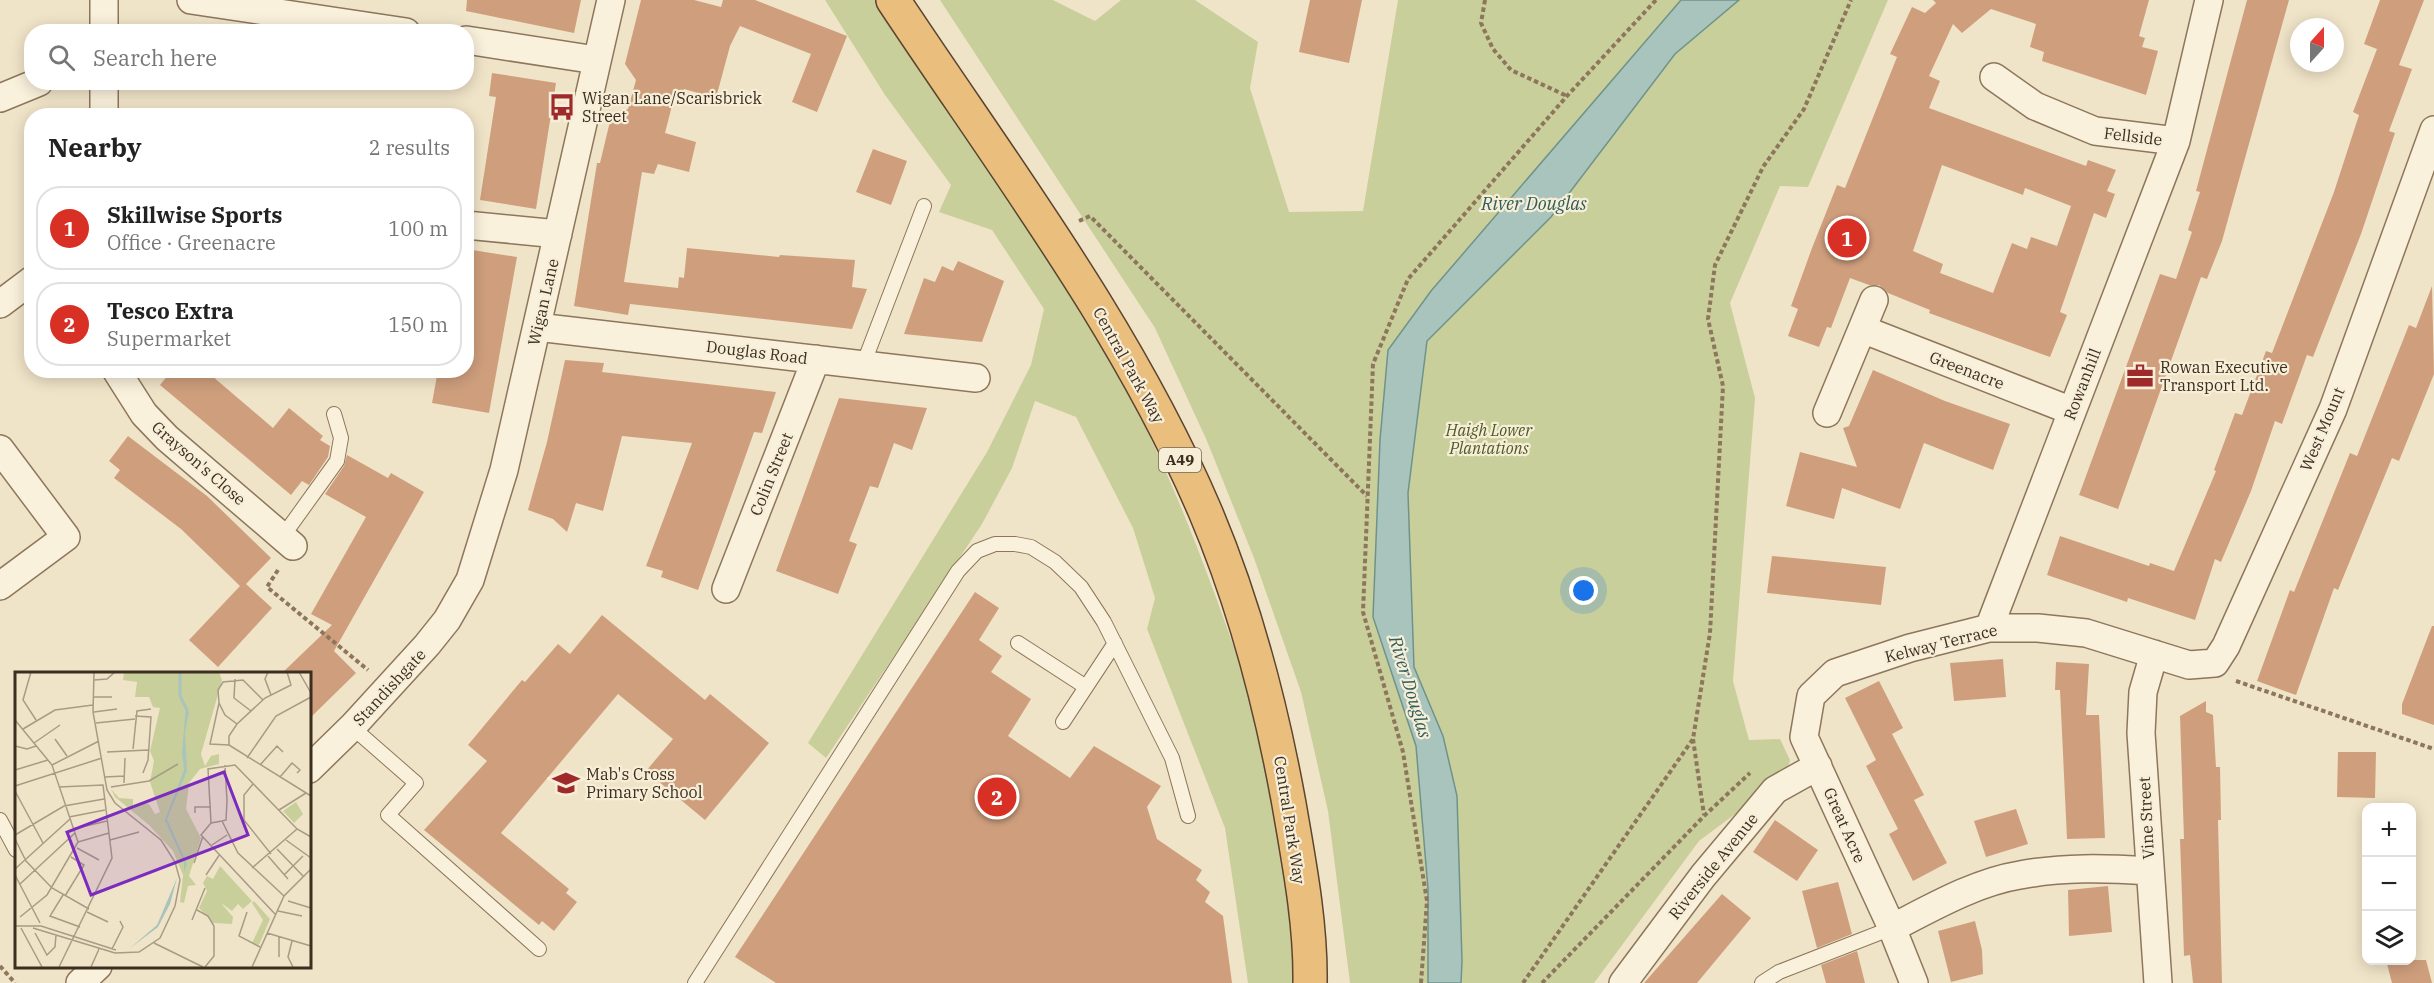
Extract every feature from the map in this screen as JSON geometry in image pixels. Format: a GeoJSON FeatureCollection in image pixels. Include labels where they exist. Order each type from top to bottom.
{"type":"FeatureCollection","features":[{"type":"Feature","properties":{"kind":"highway","name":"Central Park Way"},"geometry":{"type":"LineString","coordinates":[[893,0],[1052,232],[1146,391],[1205,511],[1237,596],[1259,669],[1282,764],[1298,858],[1310,983]]}},
{"type":"Feature","properties":{"kind":"street"},"geometry":{"type":"LineString","coordinates":[[104,0],[104,24]]}},
{"type":"Feature","properties":{"kind":"street"},"geometry":{"type":"LineString","coordinates":[[191,0],[352,24]]}},
{"type":"Feature","properties":{"kind":"street","name":"Wigan Lane"},"geometry":{"type":"LineString","coordinates":[[460,600],[470,580],[504,470],[611,0]]}},
{"type":"Feature","properties":{"kind":"street","name":"Fellside"},"geometry":{"type":"LineString","coordinates":[[1994,77],[2035,106],[2096,131],[2176,141],[2209,0]]}},
{"type":"Feature","properties":{"kind":"street"},"geometry":{"type":"LineString","coordinates":[[474,41],[596,60]]}},
{"type":"Feature","properties":{"kind":"street"},"geometry":{"type":"LineString","coordinates":[[0,98],[24,88]]}},
{"type":"Feature","properties":{"kind":"street"},"geometry":{"type":"LineString","coordinates":[[104,90],[104,108]]}},
{"type":"Feature","properties":{"kind":"street","name":"West Mount"},"geometry":{"type":"LineString","coordinates":[[2215,663],[2226,646],[2333,409],[2434,130]]}},
{"type":"Feature","properties":{"kind":"street","name":"Rowanhill"},"geometry":{"type":"LineString","coordinates":[[1989,628],[2176,141]]}},
{"type":"Feature","properties":{"kind":"street"},"geometry":{"type":"LineString","coordinates":[[474,226],[558,234]]}},
{"type":"Feature","properties":{"kind":"street"},"geometry":{"type":"LineString","coordinates":[[0,304],[24,286]]}},
{"type":"Feature","properties":{"kind":"street"},"geometry":{"type":"LineString","coordinates":[[1827,413],[1875,300]]}},
{"type":"Feature","properties":{"kind":"street","name":"Douglas Road"},"geometry":{"type":"LineString","coordinates":[[537,327],[976,378]]}},
{"type":"Feature","properties":{"kind":"street","name":"Greenacre"},"geometry":{"type":"LineString","coordinates":[[1862,329],[2072,411]]}},
{"type":"Feature","properties":{"kind":"street","name":"Colin Street"},"geometry":{"type":"LineString","coordinates":[[726,589],[816,359]]}},
{"type":"Feature","properties":{"kind":"street","name":"Grayson's Close"},"geometry":{"type":"LineString","coordinates":[[121,378],[144,414],[167,438],[288,541]]}},
{"type":"Feature","properties":{"kind":"street"},"geometry":{"type":"LineString","coordinates":[[0,450],[66,537],[0,586]]}},
{"type":"Feature","properties":{"kind":"street","name":"Standishgate"},"geometry":{"type":"LineString","coordinates":[[310,767],[390,687],[434,637],[460,600]]}},
{"type":"Feature","properties":{"kind":"street","name":"Kelway Terrace"},"geometry":{"type":"LineString","coordinates":[[1835,673],[1910,648],[1989,628],[2038,628],[2086,633],[2154,654]]}},
{"type":"Feature","properties":{"kind":"street"},"geometry":{"type":"LineString","coordinates":[[2154,654],[2189,665],[2215,663]]}},
{"type":"Feature","properties":{"kind":"street","name":"Vine Street"},"geometry":{"type":"LineString","coordinates":[[2154,654],[2143,692],[2140,733],[2158,983]]}},
{"type":"Feature","properties":{"kind":"street","name":"Great Acre"},"geometry":{"type":"LineString","coordinates":[[1835,673],[1810,696],[1804,737],[1892,928],[1914,983]]}},
{"type":"Feature","properties":{"kind":"street","name":"Riverside Avenue"},"geometry":{"type":"LineString","coordinates":[[1623,983],[1703,876],[1775,790],[1818,766]]}},
{"type":"Feature","properties":{"kind":"street"},"geometry":{"type":"LineString","coordinates":[[1892,928],[1951,897],[2017,875],[2088,867],[2149,871]]}},
{"type":"Feature","properties":{"kind":"street"},"geometry":{"type":"LineString","coordinates":[[80,983],[96,968]]}},
{"type":"Feature","properties":{"kind":"lane"},"geometry":{"type":"LineString","coordinates":[[863,365],[924,206]]}},
{"type":"Feature","properties":{"kind":"lane"},"geometry":{"type":"LineString","coordinates":[[288,541],[338,461],[341,438],[334,414]]}},
{"type":"Feature","properties":{"kind":"lane"},"geometry":{"type":"LineString","coordinates":[[695,983],[958,571],[977,552],[994,544],[1031,547],[1055,562],[1081,586],[1114,643],[1172,758],[1188,816]]}},
{"type":"Feature","properties":{"kind":"lane"},"geometry":{"type":"LineString","coordinates":[[1018,643],[1086,687]]}},
{"type":"Feature","properties":{"kind":"lane"},"geometry":{"type":"LineString","coordinates":[[1063,722],[1114,643]]}},
{"type":"Feature","properties":{"kind":"lane"},"geometry":{"type":"LineString","coordinates":[[352,727],[416,783],[388,815],[539,949]]}},
{"type":"Feature","properties":{"kind":"lane"},"geometry":{"type":"LineString","coordinates":[[0,820],[15,848]]}},
{"type":"Feature","properties":{"kind":"lane"},"geometry":{"type":"LineString","coordinates":[[1762,983],[1779,972],[1892,928]]}},
{"type":"Feature","properties":{"kind":"path"},"geometry":{"type":"LineString","coordinates":[[1485,0],[1481,23],[1499,56],[1511,70],[1567,96]]}},
{"type":"Feature","properties":{"kind":"path"},"geometry":{"type":"LineString","coordinates":[[1421,983],[1427,901],[1403,752],[1363,612],[1374,364],[1408,279],[1567,96],[1656,0]]}},
{"type":"Feature","properties":{"kind":"path"},"geometry":{"type":"LineString","coordinates":[[1704,816],[1693,739],[1710,633],[1722,386],[1708,319],[1715,265],[1763,166],[1804,108],[1851,0]]}},
{"type":"Feature","properties":{"kind":"path"},"geometry":{"type":"LineString","coordinates":[[1052,232],[1090,216],[1368,497]]}},
{"type":"Feature","properties":{"kind":"path"},"geometry":{"type":"LineString","coordinates":[[288,541],[267,587],[390,687]]}},
{"type":"Feature","properties":{"kind":"path"},"geometry":{"type":"LineString","coordinates":[[2215,663],[2233,681],[2434,749]]}},
{"type":"Feature","properties":{"kind":"path"},"geometry":{"type":"LineString","coordinates":[[1523,983],[1693,739]]}},
{"type":"Feature","properties":{"kind":"path"},"geometry":{"type":"LineString","coordinates":[[1542,983],[1704,816],[1757,766]]}},
{"type":"Feature","properties":{"kind":"path"},"geometry":{"type":"LineString","coordinates":[[0,966],[15,983]]}},
{"type":"Feature","properties":{"kind":"green space"},"geometry":{"type":"Polygon","coordinates":[[[825,0],[876,0],[925,79],[1059,268],[1102,341],[1137,409],[1198,548],[1251,700],[1278,830],[1294,983],[1248,983],[1225,828],[1147,629],[1155,598],[1133,528],[1076,417],[1035,401],[1012,468],[982,524],[826,758],[808,743],[987,452],[1031,365],[1044,309],[992,230],[939,212],[951,185],[885,95],[825,0]]]}},
{"type":"Feature","properties":{"kind":"green space","name":"Haigh Lower Plantations"},"geometry":{"type":"Polygon","coordinates":[[[940,0],[1053,0],[1095,21],[1121,0],[1195,0],[1258,42],[1250,88],[1289,212],[1363,211],[1398,0],[1888,0],[1808,187],[1780,186],[1730,303],[1755,398],[1733,681],[1749,740],[1780,739],[1790,760],[1786,776],[1699,841],[1594,983],[1350,983],[1328,811],[1301,692],[1254,558],[1207,441],[1155,328],[940,0]]]}},
{"type":"Feature","properties":{"kind":"water","name":"River Douglas"},"geometry":{"type":"Polygon","coordinates":[[[1681,0],[1739,0],[1675,54],[1551,217],[1427,341],[1408,493],[1414,667],[1443,736],[1457,796],[1462,961],[1461,983],[1428,983],[1428,889],[1416,746],[1373,617],[1380,440],[1388,350],[1431,291],[1681,0]]]}},
{"type":"Feature","properties":{"kind":"building"},"geometry":{"type":"Polygon","coordinates":[[[467,0],[581,0],[574,33],[466,11],[467,0]]]}},
{"type":"Feature","properties":{"kind":"building"},"geometry":{"type":"Polygon","coordinates":[[[641,0],[694,0],[721,7],[723,0],[755,0],[847,36],[817,112],[792,102],[811,54],[740,26],[730,46],[716,98],[684,89],[684,92],[676,90],[665,133],[696,142],[689,172],[658,164],[654,174],[642,172],[624,282],[678,288],[679,277],[684,278],[687,248],[779,257],[780,255],[855,260],[852,287],[867,289],[852,329],[630,304],[628,315],[574,306],[597,163],[600,163],[611,117],[628,109],[636,80],[625,64],[641,0]]]}},
{"type":"Feature","properties":{"kind":"building"},"geometry":{"type":"Polygon","coordinates":[[[1310,0],[1362,0],[1349,63],[1299,52],[1310,0]]]}},
{"type":"Feature","properties":{"kind":"building"},"geometry":{"type":"Polygon","coordinates":[[[1933,0],[2149,0],[2139,36],[2145,38],[2142,47],[2158,51],[2146,95],[2042,61],[2044,52],[2030,47],[2036,24],[1991,9],[1962,33],[1953,24],[1929,76],[1940,81],[1929,108],[2086,166],[2088,160],[2116,170],[2107,191],[2115,194],[2106,218],[2094,213],[2060,312],[2067,315],[2050,357],[1929,313],[1930,310],[1888,293],[1879,285],[1869,285],[1850,278],[1831,328],[1827,327],[1819,347],[1788,336],[1798,309],[1791,306],[1812,248],[1837,185],[1845,188],[1897,57],[1890,54],[1912,7],[1925,13],[1936,3],[1933,0]],[[1942,165],[1913,251],[1943,264],[1940,273],[1993,293],[2012,243],[2027,249],[2031,237],[2057,246],[2071,206],[2025,188],[2023,195],[1942,165]]]}},
{"type":"Feature","properties":{"kind":"building"},"geometry":{"type":"Polygon","coordinates":[[[2247,0],[2289,0],[2222,241],[2207,279],[2201,277],[2118,509],[2079,495],[2160,274],[2176,279],[2192,232],[2188,230],[2200,192],[2196,191],[2247,0]]]}},
{"type":"Feature","properties":{"kind":"building"},"geometry":{"type":"Polygon","coordinates":[[[2380,0],[2424,0],[2399,65],[2412,69],[2389,131],[2395,133],[2361,234],[2313,357],[2307,355],[2282,424],[2275,421],[2251,491],[2221,562],[2215,559],[2195,620],[2128,598],[2127,602],[2047,575],[2060,536],[2149,566],[2150,563],[2174,571],[2216,471],[2214,470],[2235,413],[2242,415],[2266,351],[2272,353],[2334,192],[2359,115],[2353,112],[2377,49],[2364,44],[2380,0]]]}},
{"type":"Feature","properties":{"kind":"building"},"geometry":{"type":"Polygon","coordinates":[[[492,73],[556,83],[536,209],[480,200],[496,97],[489,96],[492,73]]]}},
{"type":"Feature","properties":{"kind":"building"},"geometry":{"type":"Polygon","coordinates":[[[873,149],[907,161],[891,205],[856,192],[873,149]]]}},
{"type":"Feature","properties":{"kind":"building"},"geometry":{"type":"Polygon","coordinates":[[[474,250],[517,257],[489,413],[432,403],[437,378],[474,378],[474,250]]]}},
{"type":"Feature","properties":{"kind":"building"},"geometry":{"type":"Polygon","coordinates":[[[958,261],[1004,281],[982,342],[904,334],[924,278],[935,282],[942,266],[953,271],[958,261]]]}},
{"type":"Feature","properties":{"kind":"building"},"geometry":{"type":"Polygon","coordinates":[[[2432,286],[2434,374],[2399,461],[2392,458],[2338,590],[2334,588],[2296,695],[2257,681],[2290,590],[2294,592],[2350,453],[2357,456],[2409,325],[2416,328],[2432,286]]]}},
{"type":"Feature","properties":{"kind":"building"},"geometry":{"type":"Polygon","coordinates":[[[565,360],[604,363],[602,372],[776,392],[762,433],[754,432],[698,590],[661,577],[663,571],[646,566],[692,443],[622,436],[603,511],[576,503],[567,532],[553,519],[528,510],[547,442],[565,360]]]}},
{"type":"Feature","properties":{"kind":"building"},"geometry":{"type":"Polygon","coordinates":[[[1873,370],[1945,401],[2010,424],[1993,470],[1924,443],[1900,509],[1842,488],[1834,519],[1786,506],[1800,452],[1857,467],[1843,428],[1849,426],[1873,370]]]}},
{"type":"Feature","properties":{"kind":"building"},"geometry":{"type":"Polygon","coordinates":[[[166,378],[214,378],[273,428],[289,408],[323,436],[320,440],[330,446],[328,457],[309,485],[302,481],[291,495],[160,385],[166,378]]]}},
{"type":"Feature","properties":{"kind":"building"},"geometry":{"type":"Polygon","coordinates":[[[839,398],[927,408],[912,450],[894,443],[878,488],[870,486],[849,541],[857,544],[838,594],[776,571],[839,398]]]}},
{"type":"Feature","properties":{"kind":"building"},"geometry":{"type":"Polygon","coordinates":[[[128,436],[207,496],[271,558],[246,584],[272,608],[218,667],[189,640],[240,586],[181,529],[114,478],[120,470],[109,461],[128,436]]]}},
{"type":"Feature","properties":{"kind":"building"},"geometry":{"type":"Polygon","coordinates":[[[347,455],[388,478],[391,473],[424,492],[334,651],[356,673],[310,718],[310,672],[283,672],[332,625],[311,614],[366,517],[325,494],[344,466],[347,455]]]}},
{"type":"Feature","properties":{"kind":"building"},"geometry":{"type":"Polygon","coordinates":[[[1772,556],[1886,567],[1881,605],[1767,593],[1772,556]]]}},
{"type":"Feature","properties":{"kind":"building"},"geometry":{"type":"Polygon","coordinates":[[[975,592],[999,608],[979,640],[1002,656],[991,672],[1031,699],[1008,736],[1070,778],[1094,746],[1161,786],[1147,807],[1157,839],[1202,870],[1196,880],[1210,892],[1205,902],[1223,916],[1232,983],[776,983],[735,957],[975,592]]]}},
{"type":"Feature","properties":{"kind":"building"},"geometry":{"type":"Polygon","coordinates":[[[602,615],[705,700],[710,694],[769,743],[705,820],[646,771],[673,739],[618,694],[501,833],[569,889],[566,893],[577,902],[554,931],[542,921],[539,925],[424,830],[487,761],[468,745],[522,680],[525,682],[558,644],[570,654],[602,615]]]}},
{"type":"Feature","properties":{"kind":"building"},"geometry":{"type":"Polygon","coordinates":[[[2432,626],[2434,626],[2434,725],[2402,714],[2402,704],[2432,626]]]}},
{"type":"Feature","properties":{"kind":"building"},"geometry":{"type":"Polygon","coordinates":[[[2003,659],[2006,697],[1954,701],[1950,663],[2003,659]]]}},
{"type":"Feature","properties":{"kind":"building"},"geometry":{"type":"Polygon","coordinates":[[[2056,662],[2089,664],[2086,715],[2099,715],[2105,838],[2067,839],[2060,690],[2055,690],[2056,662]]]}},
{"type":"Feature","properties":{"kind":"building"},"geometry":{"type":"Polygon","coordinates":[[[1879,681],[1903,728],[1892,734],[1924,795],[1914,800],[1947,863],[1913,881],[1889,834],[1898,829],[1866,766],[1876,760],[1845,698],[1879,681]]]}},
{"type":"Feature","properties":{"kind":"building"},"geometry":{"type":"Polygon","coordinates":[[[2206,701],[2206,712],[2213,715],[2216,767],[2220,767],[2221,820],[2218,820],[2222,983],[2193,983],[2190,955],[2184,956],[2180,839],[2184,839],[2180,716],[2206,701]]]}},
{"type":"Feature","properties":{"kind":"building"},"geometry":{"type":"Polygon","coordinates":[[[2338,752],[2376,752],[2375,798],[2337,797],[2338,752]]]}},
{"type":"Feature","properties":{"kind":"building"},"geometry":{"type":"Polygon","coordinates":[[[2016,809],[2028,844],[1986,857],[1974,821],[2016,809]]]}},
{"type":"Feature","properties":{"kind":"building"},"geometry":{"type":"Polygon","coordinates":[[[1775,820],[1818,850],[1797,881],[1753,852],[1775,820]]]}},
{"type":"Feature","properties":{"kind":"building"},"geometry":{"type":"Polygon","coordinates":[[[1838,882],[1852,934],[1817,948],[1802,891],[1838,882]]]}},
{"type":"Feature","properties":{"kind":"building"},"geometry":{"type":"Polygon","coordinates":[[[2108,886],[2112,932],[2069,936],[2068,890],[2108,886]]]}},
{"type":"Feature","properties":{"kind":"building"},"geometry":{"type":"Polygon","coordinates":[[[1722,894],[1751,918],[1697,983],[1644,983],[1722,894]]]}},
{"type":"Feature","properties":{"kind":"building"},"geometry":{"type":"Polygon","coordinates":[[[1975,921],[1982,950],[1983,974],[1951,982],[1938,931],[1975,921]]]}},
{"type":"Feature","properties":{"kind":"building"},"geometry":{"type":"Polygon","coordinates":[[[1857,951],[1865,983],[1826,983],[1821,965],[1857,951]]]}},
{"type":"Feature","properties":{"kind":"building"},"geometry":{"type":"Polygon","coordinates":[[[2416,960],[2426,960],[2432,983],[2392,983],[2387,965],[2416,965],[2416,960]]]}},
{"type":"Feature","properties":{"kind":"place","name":"Wigan Lane/Scarisbrick Street"},"geometry":{"type":"Point","coordinates":[562,107]}},
{"type":"Feature","properties":{"kind":"place","name":"Skillwise Sports"},"geometry":{"type":"Point","coordinates":[1847,238]}},
{"type":"Feature","properties":{"kind":"place","name":"Rowan Executive Transport Ltd."},"geometry":{"type":"Point","coordinates":[2140,376]}},
{"type":"Feature","properties":{"kind":"place","name":"Mab's Cross Primary School"},"geometry":{"type":"Point","coordinates":[566,783]}},
{"type":"Feature","properties":{"kind":"place","name":"Tesco Extra"},"geometry":{"type":"Point","coordinates":[997,797]}}]}
